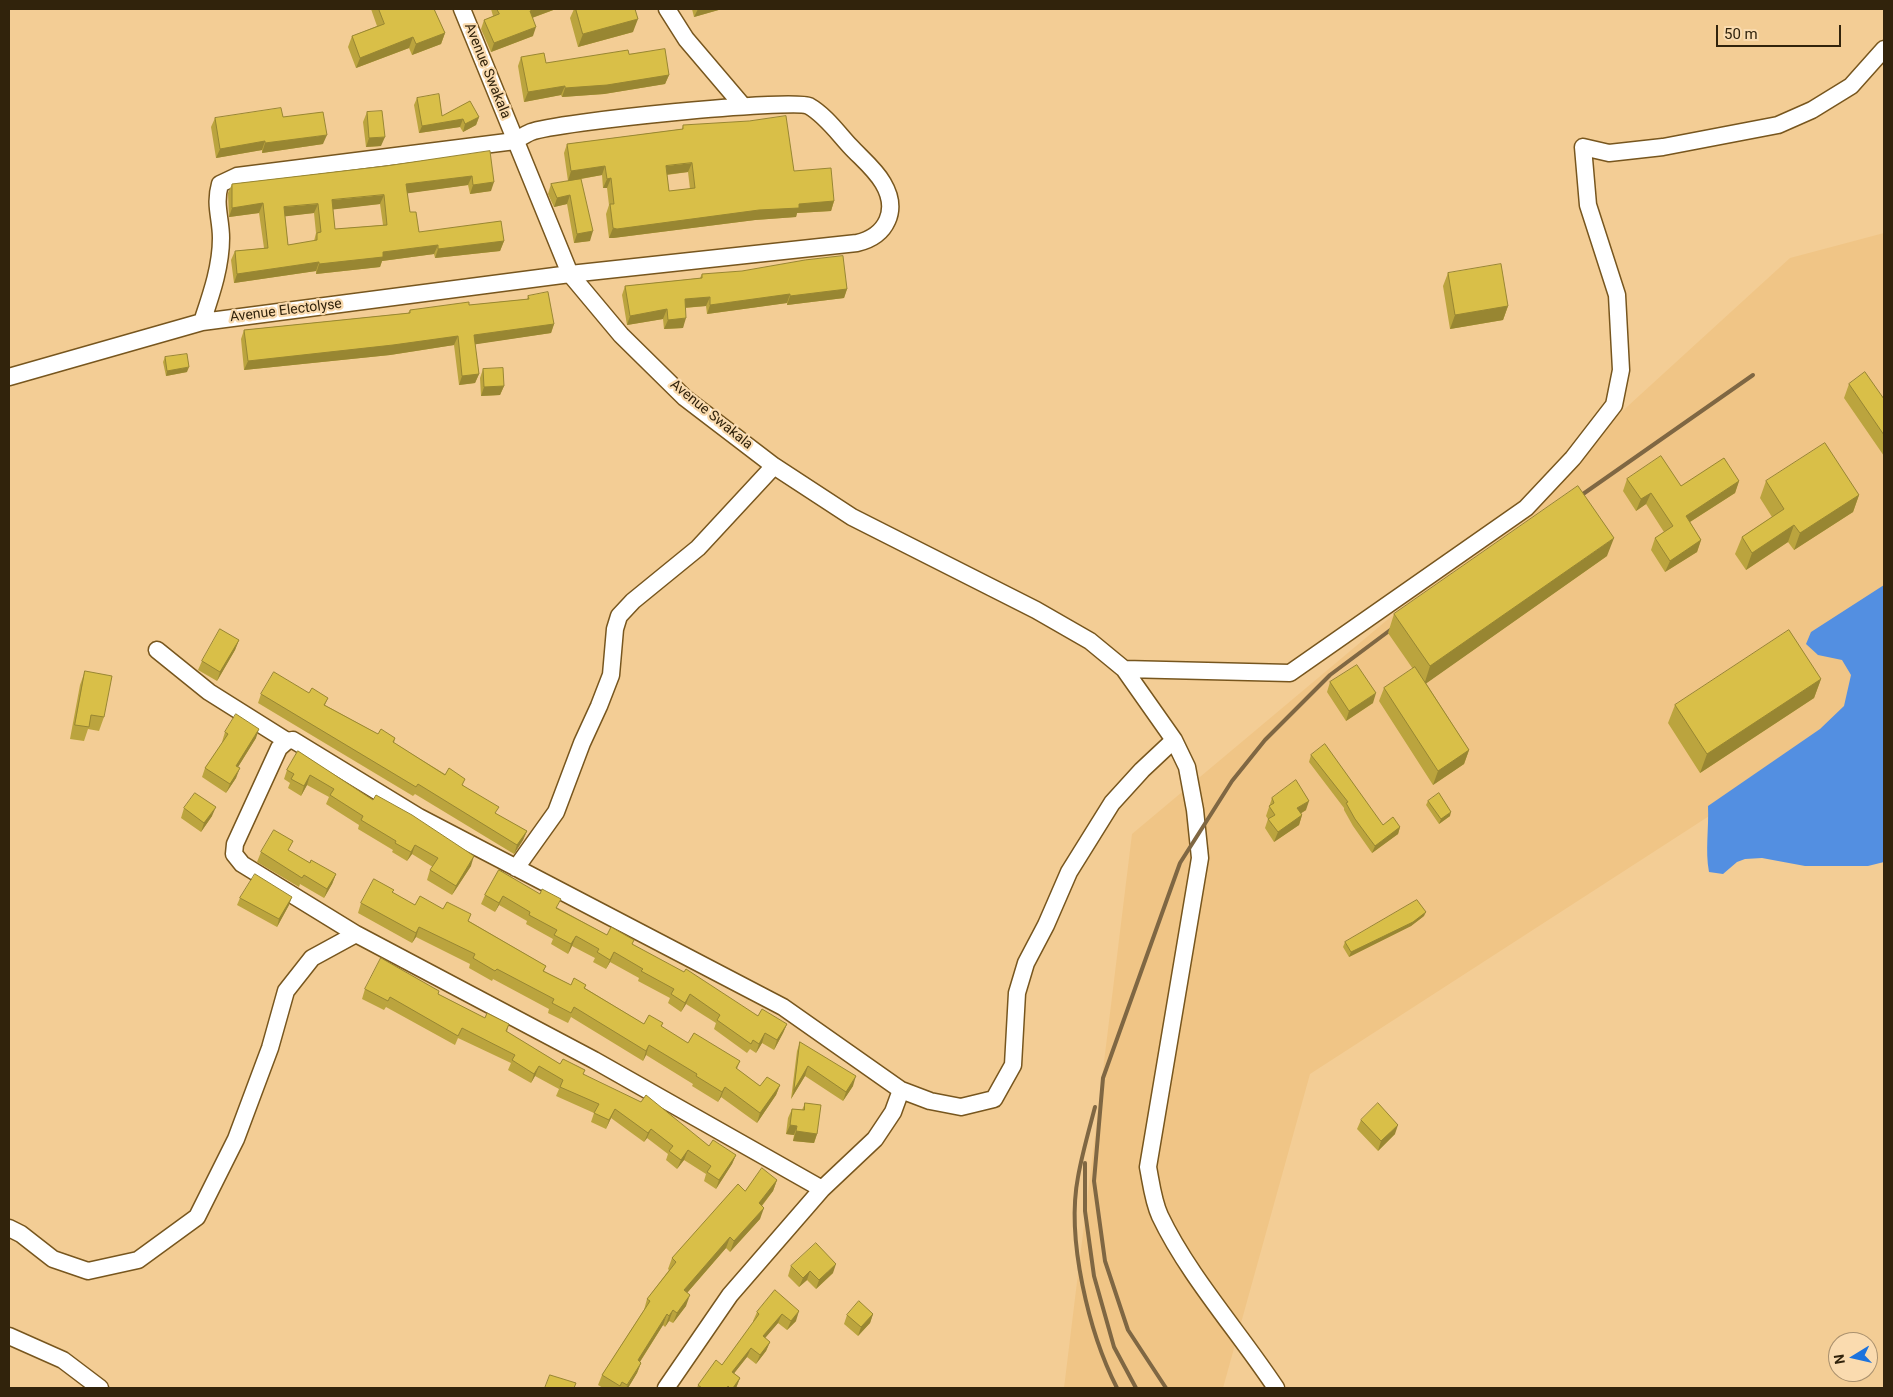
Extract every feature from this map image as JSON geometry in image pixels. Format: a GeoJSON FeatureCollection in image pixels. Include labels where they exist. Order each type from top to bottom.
{"type":"FeatureCollection","features":[{"type":"Feature","properties":{"kind":"street","name":"Avenue Swakala"},"geometry":{"type":"LineString","coordinates":[[462,9],[570,274],[621,335],[685,398],[774,466],[852,517],[1036,610],[1090,641],[1124,669],[1174,740],[1187,767],[1195,810],[1200,858],[1148,1167],[1159,1214],[1185,1260],[1249,1346],[1276,1388]]}},
{"type":"Feature","properties":{"kind":"street"},"geometry":{"type":"LineString","coordinates":[[667,9],[686,39],[743,106]]}},
{"type":"Feature","properties":{"kind":"street"},"geometry":{"type":"LineString","coordinates":[[1124,669],[1290,673],[1526,508],[1573,458],[1614,405],[1621,370],[1617,295],[1588,205],[1583,146],[1610,153],[1663,148],[1778,125],[1812,110],[1851,86],[1884,49]]}},
{"type":"Feature","properties":{"kind":"street","name":"Avenue Electolyse"},"geometry":{"type":"LineString","coordinates":[[9,377],[202,322],[570,274],[858,243],[870,240],[879,234],[890,217],[889,203],[883,183],[828,121],[808,105],[743,106],[558,126],[532,132],[515,141],[237,176],[220,184],[216,198],[222,238],[217,278],[202,322]]}},
{"type":"Feature","properties":{"kind":"street"},"geometry":{"type":"LineString","coordinates":[[516,868],[556,812],[582,743],[611,675],[615,629],[619,616],[633,601],[698,548],[774,466]]}},
{"type":"Feature","properties":{"kind":"street"},"geometry":{"type":"LineString","coordinates":[[158,650],[209,692],[286,741]]}},
{"type":"Feature","properties":{"kind":"street"},"geometry":{"type":"LineString","coordinates":[[822,1189],[594,1060],[356,934],[242,864],[234,854],[235,844],[279,748],[286,741],[294,740],[419,817],[783,1007],[901,1090],[930,1101],[961,1107],[994,1099],[1012,1065],[1017,993],[1026,963],[1046,925],[1068,872],[1112,803],[1142,770],[1174,740]]}},
{"type":"Feature","properties":{"kind":"street"},"geometry":{"type":"LineString","coordinates":[[9,1228],[21,1234],[53,1259],[88,1271],[138,1260],[197,1217],[236,1139],[270,1048],[286,991],[312,958],[356,934]]}},
{"type":"Feature","properties":{"kind":"street"},"geometry":{"type":"LineString","coordinates":[[666,1388],[730,1295],[822,1189],[875,1139],[893,1112],[901,1090]]}},
{"type":"Feature","properties":{"kind":"street"},"geometry":{"type":"LineString","coordinates":[[9,1336],[64,1360],[100,1388]]}},
{"type":"Feature","properties":{"kind":"shaded area"},"geometry":{"type":"Polygon","coordinates":[[[1884,233],[1884,703],[1310,1074],[1223,1388],[1064,1388],[1132,834],[1467,553],[1790,258],[1884,233]]]}},
{"type":"Feature","properties":{"kind":"water"},"geometry":{"type":"Polygon","coordinates":[[[1884,585],[1884,862],[1868,866],[1805,866],[1762,858],[1745,859],[1737,862],[1723,874],[1709,872],[1707,856],[1708,806],[1820,729],[1844,706],[1851,675],[1842,660],[1818,655],[1806,644],[1811,632],[1884,585]]]}},
{"type":"Feature","properties":{"kind":"building"},"geometry":{"type":"Polygon","coordinates":[[[379,9],[434,9],[445,33],[416,44],[413,37],[360,58],[352,36],[384,24],[379,9]]]}},
{"type":"Feature","properties":{"kind":"building"},"geometry":{"type":"Polygon","coordinates":[[[497,9],[536,9],[530,11],[536,27],[494,43],[484,20],[499,14],[497,9]]]}},
{"type":"Feature","properties":{"kind":"building"},"geometry":{"type":"Polygon","coordinates":[[[576,9],[635,9],[638,19],[583,34],[576,9]]]}},
{"type":"Feature","properties":{"kind":"building"},"geometry":{"type":"Polygon","coordinates":[[[665,49],[669,75],[607,85],[565,88],[565,86],[528,92],[521,57],[544,53],[546,63],[628,50],[629,54],[665,49]]]}},
{"type":"Feature","properties":{"kind":"building"},"geometry":{"type":"Polygon","coordinates":[[[439,94],[442,116],[470,101],[479,117],[465,124],[463,119],[422,126],[417,98],[439,94]]]}},
{"type":"Feature","properties":{"kind":"building"},"geometry":{"type":"Polygon","coordinates":[[[281,108],[283,117],[323,112],[327,135],[265,143],[265,141],[220,149],[215,118],[281,108]]]}},
{"type":"Feature","properties":{"kind":"building"},"geometry":{"type":"Polygon","coordinates":[[[382,111],[385,137],[369,138],[367,112],[382,111]]]}},
{"type":"Feature","properties":{"kind":"building"},"geometry":{"type":"Polygon","coordinates":[[[786,116],[794,171],[831,168],[834,201],[799,204],[799,208],[759,210],[617,229],[613,228],[610,204],[614,204],[611,178],[607,179],[605,166],[571,171],[567,144],[683,129],[683,125],[749,121],[786,116]],[[692,163],[666,166],[669,191],[695,188],[692,163]]]}},
{"type":"Feature","properties":{"kind":"building"},"geometry":{"type":"Polygon","coordinates":[[[490,151],[494,182],[473,185],[472,176],[406,184],[410,212],[416,212],[419,232],[501,221],[504,241],[438,249],[438,245],[383,252],[383,257],[319,264],[319,262],[237,274],[235,251],[268,248],[263,203],[232,208],[232,184],[386,166],[490,151]],[[384,195],[332,200],[335,229],[387,225],[384,195]],[[318,204],[284,207],[288,245],[317,240],[317,233],[321,232],[318,204]]]}},
{"type":"Feature","properties":{"kind":"building"},"geometry":{"type":"Polygon","coordinates":[[[581,179],[593,231],[577,234],[570,195],[557,198],[551,184],[581,179]]]}},
{"type":"Feature","properties":{"kind":"building"},"geometry":{"type":"Polygon","coordinates":[[[843,256],[847,289],[790,296],[790,294],[710,305],[710,297],[685,299],[686,318],[668,320],[667,309],[630,316],[625,286],[702,278],[702,274],[742,271],[805,260],[843,256]]]}},
{"type":"Feature","properties":{"kind":"building"},"geometry":{"type":"Polygon","coordinates":[[[1501,264],[1508,306],[1455,315],[1448,273],[1501,264]]]}},
{"type":"Feature","properties":{"kind":"building"},"geometry":{"type":"Polygon","coordinates":[[[548,292],[554,324],[474,335],[479,374],[462,376],[458,336],[248,361],[244,330],[410,313],[410,310],[469,302],[469,305],[529,299],[528,296],[548,292]]]}},
{"type":"Feature","properties":{"kind":"building"},"geometry":{"type":"Polygon","coordinates":[[[187,354],[189,367],[167,371],[165,357],[187,354]]]}},
{"type":"Feature","properties":{"kind":"building"},"geometry":{"type":"Polygon","coordinates":[[[503,368],[504,386],[484,387],[483,369],[503,368]]]}},
{"type":"Feature","properties":{"kind":"building"},"geometry":{"type":"Polygon","coordinates":[[[1865,372],[1884,399],[1884,435],[1849,384],[1865,372]]]}},
{"type":"Feature","properties":{"kind":"building"},"geometry":{"type":"Polygon","coordinates":[[[1825,443],[1859,495],[1800,533],[1794,525],[1752,553],[1742,537],[1784,509],[1766,481],[1825,443]]]}},
{"type":"Feature","properties":{"kind":"building"},"geometry":{"type":"Polygon","coordinates":[[[1661,456],[1681,486],[1724,458],[1739,481],[1686,516],[1701,540],[1670,561],[1655,538],[1673,526],[1651,493],[1641,499],[1627,479],[1661,456]]]}},
{"type":"Feature","properties":{"kind":"building"},"geometry":{"type":"Polygon","coordinates":[[[1578,486],[1614,538],[1430,666],[1394,614],[1578,486]]]}},
{"type":"Feature","properties":{"kind":"building"},"geometry":{"type":"Polygon","coordinates":[[[220,629],[239,640],[220,672],[202,661],[220,629]]]}},
{"type":"Feature","properties":{"kind":"building"},"geometry":{"type":"Polygon","coordinates":[[[1789,630],[1821,679],[1707,754],[1675,705],[1789,630]]]}},
{"type":"Feature","properties":{"kind":"building"},"geometry":{"type":"Polygon","coordinates":[[[1357,665],[1376,693],[1349,711],[1330,682],[1357,665]]]}},
{"type":"Feature","properties":{"kind":"building"},"geometry":{"type":"Polygon","coordinates":[[[1415,667],[1469,750],[1438,771],[1384,688],[1415,667]]]}},
{"type":"Feature","properties":{"kind":"building"},"geometry":{"type":"Polygon","coordinates":[[[85,671],[112,676],[104,717],[91,715],[89,727],[75,725],[85,671]]]}},
{"type":"Feature","properties":{"kind":"building"},"geometry":{"type":"Polygon","coordinates":[[[274,672],[309,693],[312,688],[328,698],[324,705],[378,734],[381,729],[395,738],[393,742],[445,775],[449,768],[465,779],[462,785],[499,807],[495,813],[527,831],[517,845],[418,784],[416,787],[261,694],[274,672]]]}},
{"type":"Feature","properties":{"kind":"building"},"geometry":{"type":"Polygon","coordinates":[[[236,714],[259,729],[236,766],[240,768],[230,784],[205,768],[228,734],[225,732],[236,714]]]}},
{"type":"Feature","properties":{"kind":"building"},"geometry":{"type":"Polygon","coordinates":[[[1325,744],[1383,825],[1393,817],[1400,827],[1375,846],[1355,819],[1346,803],[1348,802],[1311,755],[1325,744]]]}},
{"type":"Feature","properties":{"kind":"building"},"geometry":{"type":"Polygon","coordinates":[[[298,751],[373,800],[376,795],[412,815],[474,856],[456,886],[430,870],[438,858],[415,845],[411,852],[395,843],[396,841],[361,820],[363,816],[330,795],[334,789],[310,775],[304,786],[291,779],[294,774],[287,770],[298,751]]]}},
{"type":"Feature","properties":{"kind":"building"},"geometry":{"type":"Polygon","coordinates":[[[1296,780],[1309,801],[1297,808],[1302,815],[1278,832],[1268,819],[1275,815],[1269,806],[1274,803],[1272,798],[1296,780]]]}},
{"type":"Feature","properties":{"kind":"building"},"geometry":{"type":"Polygon","coordinates":[[[195,793],[216,807],[204,823],[184,808],[195,793]]]}},
{"type":"Feature","properties":{"kind":"building"},"geometry":{"type":"Polygon","coordinates":[[[1439,793],[1451,812],[1441,819],[1428,801],[1439,793]]]}},
{"type":"Feature","properties":{"kind":"building"},"geometry":{"type":"Polygon","coordinates":[[[274,830],[293,841],[288,850],[310,863],[311,860],[336,874],[327,889],[304,875],[302,878],[261,852],[274,830]]]}},
{"type":"Feature","properties":{"kind":"building"},"geometry":{"type":"Polygon","coordinates":[[[499,870],[540,894],[542,889],[561,899],[556,908],[607,935],[611,927],[634,940],[632,944],[684,972],[686,969],[758,1016],[762,1009],[787,1024],[777,1040],[765,1033],[759,1044],[753,1040],[751,1044],[717,1020],[720,1015],[690,994],[685,1003],[671,994],[674,989],[641,971],[643,969],[614,952],[610,960],[597,952],[599,949],[576,936],[571,944],[554,935],[557,930],[529,915],[530,912],[503,896],[499,903],[485,895],[499,870]]]}},
{"type":"Feature","properties":{"kind":"building"},"geometry":{"type":"Polygon","coordinates":[[[255,874],[292,897],[279,919],[240,898],[255,874]]]}},
{"type":"Feature","properties":{"kind":"building"},"geometry":{"type":"Polygon","coordinates":[[[374,879],[415,905],[420,896],[443,909],[447,902],[471,914],[468,921],[546,966],[543,971],[571,985],[574,978],[586,985],[584,988],[644,1024],[649,1015],[663,1023],[661,1026],[688,1043],[694,1033],[740,1061],[736,1068],[760,1086],[767,1077],[780,1085],[760,1113],[725,1087],[722,1092],[696,1076],[697,1074],[649,1045],[646,1051],[574,1007],[571,1013],[552,1003],[554,999],[497,969],[495,971],[473,958],[475,954],[419,927],[416,933],[361,903],[374,879]]]}},
{"type":"Feature","properties":{"kind":"building"},"geometry":{"type":"Polygon","coordinates":[[[1417,900],[1426,912],[1413,922],[1351,952],[1345,942],[1417,900]]]}},
{"type":"Feature","properties":{"kind":"building"},"geometry":{"type":"Polygon","coordinates":[[[381,958],[439,991],[438,994],[485,1018],[487,1013],[509,1024],[506,1031],[560,1064],[563,1059],[585,1070],[583,1074],[641,1102],[646,1095],[709,1146],[713,1140],[736,1155],[719,1180],[707,1172],[711,1166],[688,1150],[681,1160],[669,1151],[673,1146],[651,1129],[648,1133],[615,1109],[609,1120],[594,1113],[599,1104],[560,1087],[563,1080],[539,1066],[534,1074],[512,1060],[515,1055],[462,1028],[458,1036],[390,997],[388,1001],[365,989],[381,958]]]}},
{"type":"Feature","properties":{"kind":"building"},"geometry":{"type":"Polygon","coordinates":[[[800,1042],[856,1076],[846,1092],[808,1066],[794,1090],[800,1042]]]}},
{"type":"Feature","properties":{"kind":"building"},"geometry":{"type":"Polygon","coordinates":[[[805,1103],[821,1105],[817,1134],[796,1131],[797,1126],[790,1125],[792,1109],[804,1110],[805,1103]]]}},
{"type":"Feature","properties":{"kind":"building"},"geometry":{"type":"Polygon","coordinates":[[[1378,1103],[1398,1125],[1381,1141],[1361,1120],[1378,1103]]]}},
{"type":"Feature","properties":{"kind":"building"},"geometry":{"type":"Polygon","coordinates":[[[762,1168],[777,1180],[759,1203],[764,1208],[734,1241],[730,1237],[684,1290],[690,1295],[677,1313],[673,1310],[669,1316],[667,1314],[638,1360],[641,1363],[627,1385],[622,1382],[620,1386],[602,1375],[650,1301],[647,1299],[676,1262],[672,1258],[738,1184],[745,1191],[762,1168]]]}},
{"type":"Feature","properties":{"kind":"building"},"geometry":{"type":"Polygon","coordinates":[[[816,1243],[836,1264],[819,1280],[810,1271],[803,1278],[791,1266],[816,1243]]]}},
{"type":"Feature","properties":{"kind":"building"},"geometry":{"type":"Polygon","coordinates":[[[775,1290],[799,1311],[791,1321],[782,1314],[763,1336],[770,1342],[760,1355],[751,1348],[732,1372],[740,1378],[733,1388],[728,1386],[727,1388],[702,1388],[698,1385],[716,1360],[722,1365],[759,1314],[757,1312],[775,1290]]]}},
{"type":"Feature","properties":{"kind":"building"},"geometry":{"type":"Polygon","coordinates":[[[859,1301],[873,1314],[861,1327],[847,1315],[859,1301]]]}},
{"type":"Feature","properties":{"kind":"building"},"geometry":{"type":"Polygon","coordinates":[[[550,1375],[576,1383],[574,1388],[545,1388],[550,1375]]]}},
{"type":"Feature","properties":{"kind":"railway"},"geometry":{"type":"LineString","coordinates":[[1573,501],[1753,375]]}},
{"type":"Feature","properties":{"kind":"railway"},"geometry":{"type":"LineString","coordinates":[[1166,1388],[1128,1330],[1105,1261],[1094,1181],[1103,1078],[1180,863],[1232,781],[1265,740],[1330,675],[1401,622]]}},
{"type":"Feature","properties":{"kind":"railway"},"geometry":{"type":"LineString","coordinates":[[1095,1107],[1078,1177],[1075,1202],[1075,1228],[1082,1285],[1089,1313],[1097,1341],[1117,1388]]}},
{"type":"Feature","properties":{"kind":"railway"},"geometry":{"type":"LineString","coordinates":[[1085,1163],[1085,1211],[1094,1276],[1114,1347],[1136,1388]]}}]}
